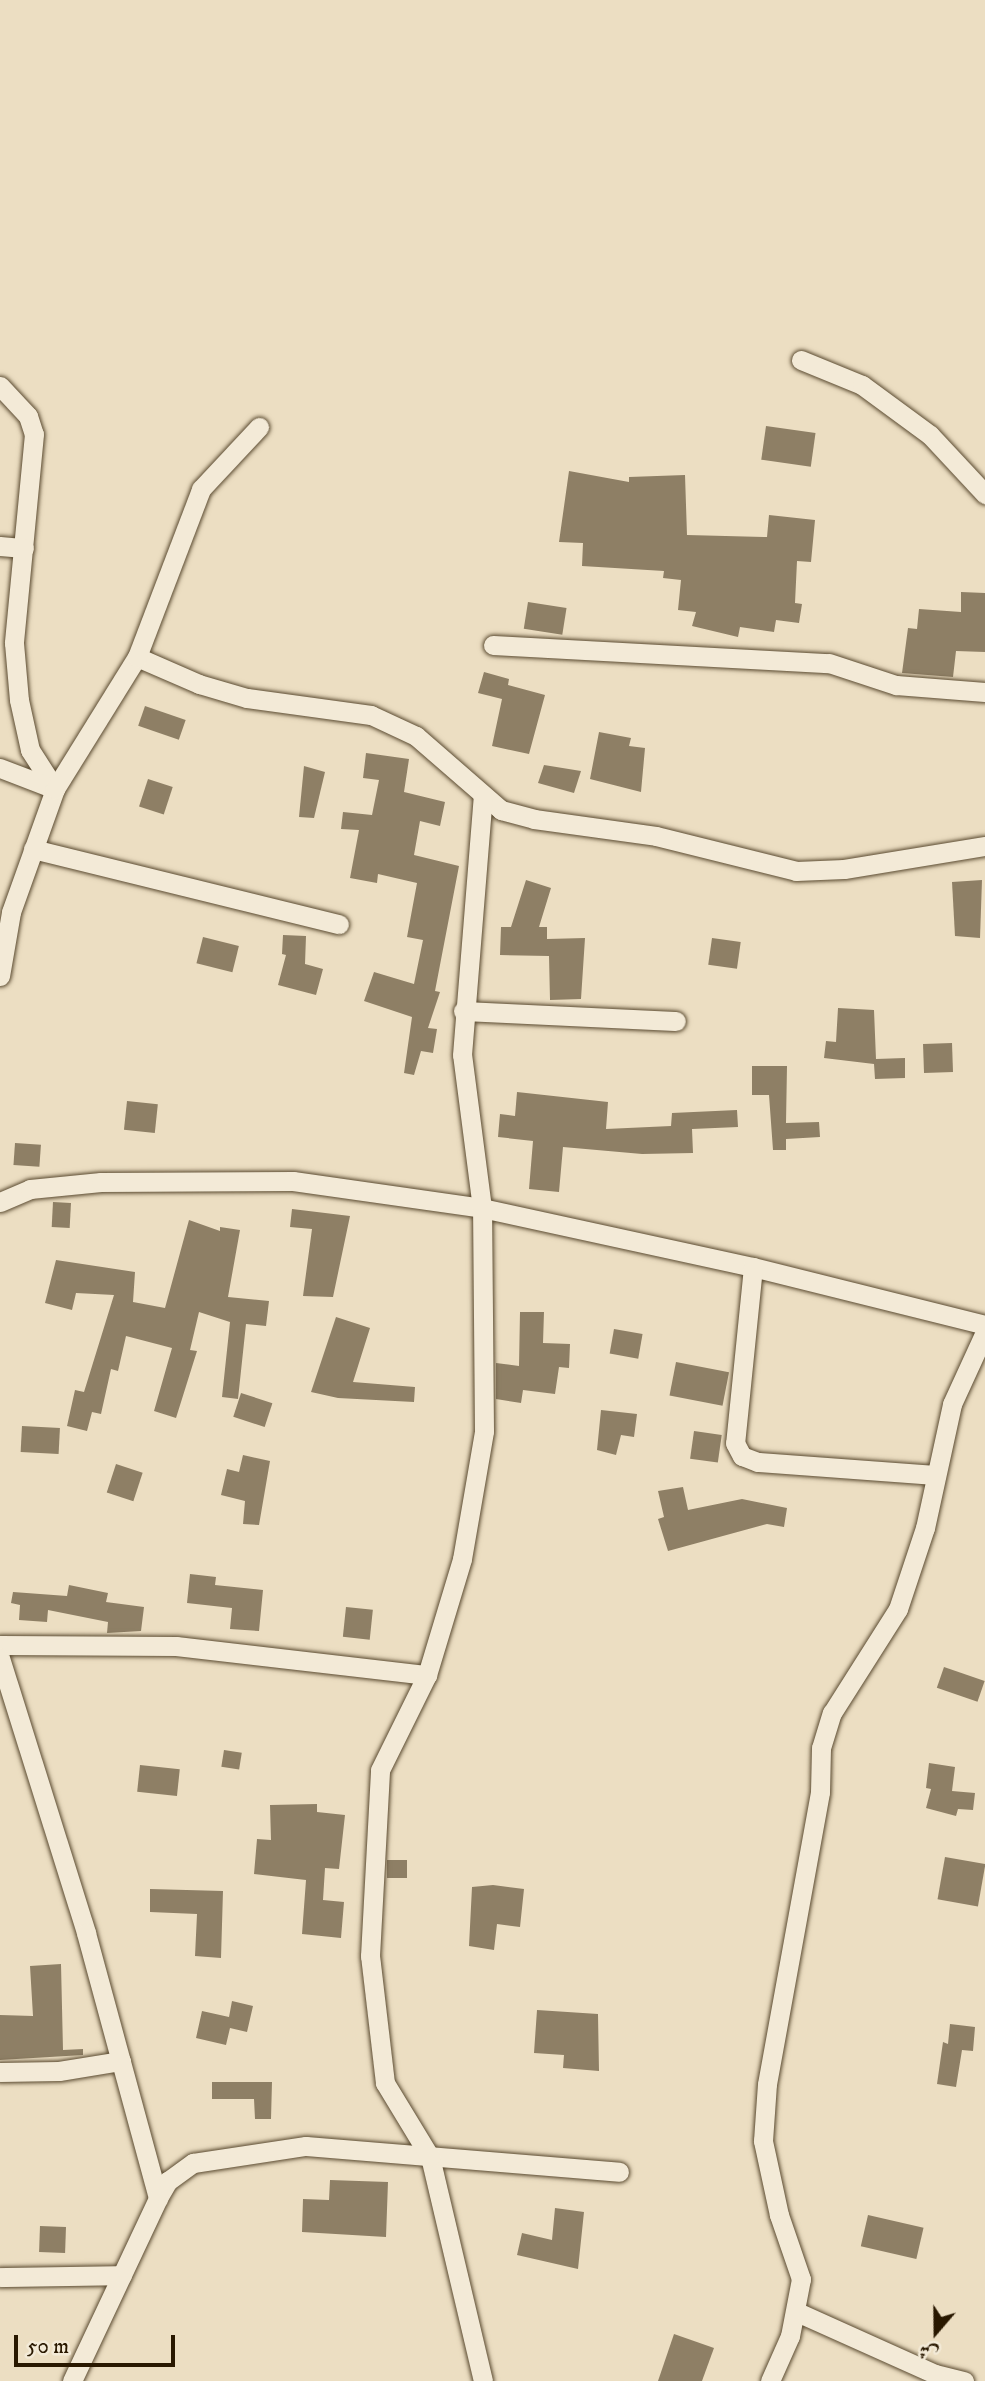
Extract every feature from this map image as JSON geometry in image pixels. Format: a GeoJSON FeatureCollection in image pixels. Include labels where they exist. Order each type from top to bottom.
{"type":"FeatureCollection","features":[{"type":"Feature","properties":{"kind":"street"},"geometry":{"type":"LineString","coordinates":[[801,360],[862,385],[930,435],[985,494]]}},
{"type":"Feature","properties":{"kind":"street"},"geometry":{"type":"LineString","coordinates":[[0,386],[28,416],[34,434],[15,643],[19,700],[30,750],[55,789]]}},
{"type":"Feature","properties":{"kind":"street"},"geometry":{"type":"LineString","coordinates":[[0,976],[6,911],[55,789],[137,657],[201,489],[259,427]]}},
{"type":"Feature","properties":{"kind":"street"},"geometry":{"type":"LineString","coordinates":[[0,546],[24,548]]}},
{"type":"Feature","properties":{"kind":"street"},"geometry":{"type":"LineString","coordinates":[[493,645],[829,663],[896,685],[985,692]]}},
{"type":"Feature","properties":{"kind":"street"},"geometry":{"type":"LineString","coordinates":[[137,657],[199,684],[247,698],[371,715],[416,736],[502,810],[534,819],[656,836],[796,871],[844,869],[985,846]]}},
{"type":"Feature","properties":{"kind":"street"},"geometry":{"type":"LineString","coordinates":[[0,768],[55,789]]}},
{"type":"Feature","properties":{"kind":"street"},"geometry":{"type":"LineString","coordinates":[[483,795],[463,1011],[462,1055],[482,1208],[484,1431],[463,1559],[427,1675],[380,1770],[370,1955],[384,2083],[430,2157],[483,2381]]}},
{"type":"Feature","properties":{"kind":"street"},"geometry":{"type":"LineString","coordinates":[[33,849],[339,924]]}},
{"type":"Feature","properties":{"kind":"street"},"geometry":{"type":"LineString","coordinates":[[463,1011],[676,1021]]}},
{"type":"Feature","properties":{"kind":"street"},"geometry":{"type":"LineString","coordinates":[[0,1202],[30,1189],[101,1182],[293,1181],[482,1208],[753,1267],[985,1325]]}},
{"type":"Feature","properties":{"kind":"street"},"geometry":{"type":"LineString","coordinates":[[753,1267],[735,1443],[742,1456],[758,1462],[933,1475]]}},
{"type":"Feature","properties":{"kind":"street"},"geometry":{"type":"LineString","coordinates":[[770,2381],[797,2312],[801,2279],[779,2216],[763,2141],[766,2084],[820,1792],[821,1748],[832,1713],[898,1609],[925,1528],[933,1475],[952,1404],[985,1332]]}},
{"type":"Feature","properties":{"kind":"street"},"geometry":{"type":"LineString","coordinates":[[0,1645],[176,1646],[427,1675]]}},
{"type":"Feature","properties":{"kind":"street"},"geometry":{"type":"LineString","coordinates":[[0,1658],[121,2061],[158,2198]]}},
{"type":"Feature","properties":{"kind":"street"},"geometry":{"type":"LineString","coordinates":[[0,2072],[59,2071],[121,2061]]}},
{"type":"Feature","properties":{"kind":"street"},"geometry":{"type":"LineString","coordinates":[[72,2381],[158,2198],[168,2181],[194,2163],[306,2146],[619,2172]]}},
{"type":"Feature","properties":{"kind":"street"},"geometry":{"type":"LineString","coordinates":[[0,2277],[122,2275]]}},
{"type":"Feature","properties":{"kind":"street"},"geometry":{"type":"LineString","coordinates":[[797,2312],[935,2374],[964,2381]]}},
{"type":"Feature","properties":{"kind":"building"},"geometry":{"type":"Polygon","coordinates":[[[766,426],[816,433],[811,467],[761,460],[766,426]]]}},
{"type":"Feature","properties":{"kind":"building"},"geometry":{"type":"Polygon","coordinates":[[[569,471],[629,482],[629,477],[685,475],[687,535],[767,537],[769,515],[815,520],[811,562],[797,561],[795,603],[802,604],[799,623],[776,620],[774,632],[740,627],[738,637],[692,626],[696,612],[678,610],[681,580],[663,578],[664,571],[582,566],[583,543],[559,542],[569,471]]]}},
{"type":"Feature","properties":{"kind":"building"},"geometry":{"type":"Polygon","coordinates":[[[961,592],[985,593],[985,652],[956,651],[953,677],[902,673],[908,628],[917,629],[919,609],[961,612],[961,592]]]}},
{"type":"Feature","properties":{"kind":"building"},"geometry":{"type":"Polygon","coordinates":[[[528,602],[567,608],[562,635],[524,629],[528,602]]]}},
{"type":"Feature","properties":{"kind":"building"},"geometry":{"type":"Polygon","coordinates":[[[484,672],[509,679],[508,685],[545,695],[529,754],[492,746],[502,699],[478,693],[484,672]]]}},
{"type":"Feature","properties":{"kind":"building"},"geometry":{"type":"Polygon","coordinates":[[[145,706],[186,720],[179,740],[138,726],[145,706]]]}},
{"type":"Feature","properties":{"kind":"building"},"geometry":{"type":"Polygon","coordinates":[[[599,732],[631,738],[629,746],[645,748],[641,792],[590,779],[599,732]]]}},
{"type":"Feature","properties":{"kind":"building"},"geometry":{"type":"Polygon","coordinates":[[[366,753],[409,759],[404,792],[445,802],[440,826],[420,821],[414,855],[459,866],[435,991],[440,992],[428,1028],[437,1029],[433,1053],[421,1051],[414,1075],[404,1073],[412,1017],[364,1001],[374,972],[414,984],[423,940],[407,937],[417,883],[378,874],[377,883],[350,878],[359,830],[341,829],[343,812],[372,815],[379,780],[363,778],[366,753]]]}},
{"type":"Feature","properties":{"kind":"building"},"geometry":{"type":"Polygon","coordinates":[[[544,765],[581,771],[574,793],[538,783],[544,765]]]}},
{"type":"Feature","properties":{"kind":"building"},"geometry":{"type":"Polygon","coordinates":[[[304,766],[325,772],[314,818],[299,817],[304,766]]]}},
{"type":"Feature","properties":{"kind":"building"},"geometry":{"type":"Polygon","coordinates":[[[148,779],[173,787],[164,815],[139,807],[148,779]]]}},
{"type":"Feature","properties":{"kind":"building"},"geometry":{"type":"Polygon","coordinates":[[[526,880],[551,888],[539,927],[547,927],[547,939],[585,938],[581,999],[550,1000],[549,956],[500,955],[501,927],[511,927],[526,880]]]}},
{"type":"Feature","properties":{"kind":"building"},"geometry":{"type":"Polygon","coordinates":[[[982,880],[980,938],[955,936],[952,882],[982,880]]]}},
{"type":"Feature","properties":{"kind":"building"},"geometry":{"type":"Polygon","coordinates":[[[283,935],[306,936],[305,964],[323,969],[316,995],[278,985],[286,955],[282,954],[283,935]]]}},
{"type":"Feature","properties":{"kind":"building"},"geometry":{"type":"Polygon","coordinates":[[[203,937],[239,946],[232,972],[196,963],[203,937]]]}},
{"type":"Feature","properties":{"kind":"building"},"geometry":{"type":"Polygon","coordinates":[[[712,938],[741,942],[737,969],[708,965],[712,938]]]}},
{"type":"Feature","properties":{"kind":"building"},"geometry":{"type":"Polygon","coordinates":[[[838,1008],[874,1010],[876,1059],[905,1058],[905,1078],[875,1079],[874,1064],[824,1058],[826,1041],[836,1042],[838,1008]]]}},
{"type":"Feature","properties":{"kind":"building"},"geometry":{"type":"Polygon","coordinates":[[[952,1043],[953,1072],[924,1073],[923,1044],[952,1043]]]}},
{"type":"Feature","properties":{"kind":"building"},"geometry":{"type":"Polygon","coordinates":[[[752,1066],[787,1066],[786,1123],[819,1122],[820,1137],[786,1139],[786,1150],[773,1150],[769,1095],[752,1095],[752,1066]]]}},
{"type":"Feature","properties":{"kind":"building"},"geometry":{"type":"Polygon","coordinates":[[[517,1092],[608,1102],[606,1129],[671,1126],[672,1113],[737,1110],[738,1127],[692,1129],[693,1153],[642,1154],[563,1147],[559,1192],[529,1189],[533,1141],[498,1137],[500,1114],[515,1116],[517,1092]]]}},
{"type":"Feature","properties":{"kind":"building"},"geometry":{"type":"Polygon","coordinates":[[[127,1101],[158,1104],[155,1133],[124,1130],[127,1101]]]}},
{"type":"Feature","properties":{"kind":"building"},"geometry":{"type":"Polygon","coordinates":[[[15,1143],[41,1145],[39,1167],[13,1165],[15,1143]]]}},
{"type":"Feature","properties":{"kind":"building"},"geometry":{"type":"Polygon","coordinates":[[[53,1202],[71,1203],[70,1228],[52,1227],[53,1202]]]}},
{"type":"Feature","properties":{"kind":"building"},"geometry":{"type":"Polygon","coordinates":[[[292,1209],[350,1216],[333,1297],[303,1296],[312,1229],[290,1227],[292,1209]]]}},
{"type":"Feature","properties":{"kind":"building"},"geometry":{"type":"Polygon","coordinates":[[[189,1220],[220,1231],[220,1227],[240,1230],[228,1297],[269,1301],[266,1326],[246,1324],[238,1399],[222,1397],[230,1322],[199,1312],[190,1350],[197,1351],[176,1418],[154,1411],[172,1348],[126,1336],[118,1371],[111,1369],[101,1414],[92,1412],[87,1431],[67,1426],[75,1390],[84,1392],[114,1295],[76,1293],[72,1310],[45,1303],[56,1260],[135,1272],[133,1302],[165,1308],[189,1220]]]}},
{"type":"Feature","properties":{"kind":"building"},"geometry":{"type":"Polygon","coordinates":[[[520,1312],[544,1312],[543,1343],[570,1344],[569,1368],[559,1367],[555,1394],[523,1390],[521,1403],[496,1399],[496,1363],[519,1366],[520,1312]]]}},
{"type":"Feature","properties":{"kind":"building"},"geometry":{"type":"Polygon","coordinates":[[[336,1317],[370,1328],[353,1382],[415,1387],[414,1402],[338,1398],[311,1392],[336,1317]]]}},
{"type":"Feature","properties":{"kind":"building"},"geometry":{"type":"Polygon","coordinates":[[[614,1329],[643,1334],[638,1359],[610,1354],[614,1329]]]}},
{"type":"Feature","properties":{"kind":"building"},"geometry":{"type":"Polygon","coordinates":[[[676,1362],[729,1372],[723,1406],[670,1395],[676,1362]]]}},
{"type":"Feature","properties":{"kind":"building"},"geometry":{"type":"Polygon","coordinates":[[[241,1393],[272,1403],[265,1427],[233,1417],[241,1393]]]}},
{"type":"Feature","properties":{"kind":"building"},"geometry":{"type":"Polygon","coordinates":[[[601,1410],[637,1414],[634,1437],[621,1435],[616,1455],[597,1450],[601,1410]]]}},
{"type":"Feature","properties":{"kind":"building"},"geometry":{"type":"Polygon","coordinates":[[[22,1426],[60,1428],[59,1454],[21,1452],[22,1426]]]}},
{"type":"Feature","properties":{"kind":"building"},"geometry":{"type":"Polygon","coordinates":[[[694,1431],[722,1435],[718,1463],[690,1459],[694,1431]]]}},
{"type":"Feature","properties":{"kind":"building"},"geometry":{"type":"Polygon","coordinates":[[[243,1455],[270,1461],[259,1525],[243,1524],[245,1501],[221,1495],[227,1469],[239,1472],[243,1455]]]}},
{"type":"Feature","properties":{"kind":"building"},"geometry":{"type":"Polygon","coordinates":[[[116,1464],[143,1473],[133,1501],[107,1493],[116,1464]]]}},
{"type":"Feature","properties":{"kind":"building"},"geometry":{"type":"Polygon","coordinates":[[[683,1487],[688,1510],[742,1499],[787,1508],[784,1527],[767,1524],[668,1551],[658,1519],[664,1517],[658,1491],[683,1487]]]}},
{"type":"Feature","properties":{"kind":"building"},"geometry":{"type":"Polygon","coordinates":[[[190,1574],[216,1577],[215,1585],[263,1590],[259,1631],[230,1629],[232,1608],[187,1603],[190,1574]]]}},
{"type":"Feature","properties":{"kind":"building"},"geometry":{"type":"Polygon","coordinates":[[[69,1585],[108,1593],[106,1602],[144,1607],[141,1631],[107,1633],[108,1622],[48,1610],[47,1622],[19,1620],[20,1605],[11,1603],[13,1592],[67,1596],[69,1585]]]}},
{"type":"Feature","properties":{"kind":"building"},"geometry":{"type":"Polygon","coordinates":[[[346,1607],[373,1610],[370,1640],[343,1637],[346,1607]]]}},
{"type":"Feature","properties":{"kind":"building"},"geometry":{"type":"Polygon","coordinates":[[[944,1667],[985,1681],[977,1702],[937,1688],[944,1667]]]}},
{"type":"Feature","properties":{"kind":"building"},"geometry":{"type":"Polygon","coordinates":[[[224,1750],[242,1753],[239,1770],[221,1767],[224,1750]]]}},
{"type":"Feature","properties":{"kind":"building"},"geometry":{"type":"Polygon","coordinates":[[[929,1763],[955,1767],[952,1791],[975,1793],[973,1810],[958,1809],[956,1816],[926,1808],[931,1789],[926,1788],[929,1763]]]}},
{"type":"Feature","properties":{"kind":"building"},"geometry":{"type":"Polygon","coordinates":[[[140,1765],[180,1769],[177,1796],[137,1792],[140,1765]]]}},
{"type":"Feature","properties":{"kind":"building"},"geometry":{"type":"Polygon","coordinates":[[[317,1804],[317,1812],[345,1815],[339,1869],[325,1868],[323,1900],[344,1902],[341,1938],[302,1934],[306,1880],[254,1874],[257,1839],[271,1840],[270,1805],[317,1804]]]}},
{"type":"Feature","properties":{"kind":"building"},"geometry":{"type":"Polygon","coordinates":[[[945,1857],[985,1864],[978,1906],[938,1899],[945,1857]]]}},
{"type":"Feature","properties":{"kind":"building"},"geometry":{"type":"Polygon","coordinates":[[[387,1860],[407,1860],[407,1878],[387,1878],[387,1860]]]}},
{"type":"Feature","properties":{"kind":"building"},"geometry":{"type":"Polygon","coordinates":[[[493,1885],[524,1889],[520,1927],[497,1924],[494,1950],[469,1946],[472,1887],[493,1885]]]}},
{"type":"Feature","properties":{"kind":"building"},"geometry":{"type":"Polygon","coordinates":[[[150,1889],[223,1891],[221,1958],[195,1956],[197,1914],[150,1912],[150,1889]]]}},
{"type":"Feature","properties":{"kind":"building"},"geometry":{"type":"Polygon","coordinates":[[[61,1964],[63,2050],[83,2049],[83,2055],[0,2060],[0,2015],[33,2016],[30,1966],[61,1964]]]}},
{"type":"Feature","properties":{"kind":"building"},"geometry":{"type":"Polygon","coordinates":[[[232,2001],[253,2006],[247,2032],[230,2028],[226,2045],[196,2038],[202,2011],[229,2017],[232,2001]]]}},
{"type":"Feature","properties":{"kind":"building"},"geometry":{"type":"Polygon","coordinates":[[[537,2010],[598,2014],[599,2071],[563,2068],[564,2055],[534,2053],[537,2010]]]}},
{"type":"Feature","properties":{"kind":"building"},"geometry":{"type":"Polygon","coordinates":[[[950,2024],[975,2027],[973,2051],[962,2050],[956,2087],[937,2084],[943,2042],[948,2044],[950,2024]]]}},
{"type":"Feature","properties":{"kind":"building"},"geometry":{"type":"Polygon","coordinates":[[[212,2082],[272,2082],[271,2119],[255,2119],[254,2099],[212,2099],[212,2082]]]}},
{"type":"Feature","properties":{"kind":"building"},"geometry":{"type":"Polygon","coordinates":[[[330,2180],[388,2182],[386,2237],[302,2232],[303,2199],[329,2200],[330,2180]]]}},
{"type":"Feature","properties":{"kind":"building"},"geometry":{"type":"Polygon","coordinates":[[[555,2208],[584,2212],[578,2269],[517,2255],[522,2233],[552,2240],[555,2208]]]}},
{"type":"Feature","properties":{"kind":"building"},"geometry":{"type":"Polygon","coordinates":[[[868,2215],[924,2228],[916,2259],[861,2246],[868,2215]]]}},
{"type":"Feature","properties":{"kind":"building"},"geometry":{"type":"Polygon","coordinates":[[[40,2226],[66,2227],[65,2253],[39,2252],[40,2226]]]}},
{"type":"Feature","properties":{"kind":"building"},"geometry":{"type":"Polygon","coordinates":[[[674,2334],[714,2348],[702,2381],[658,2381],[674,2334]]]}}]}
